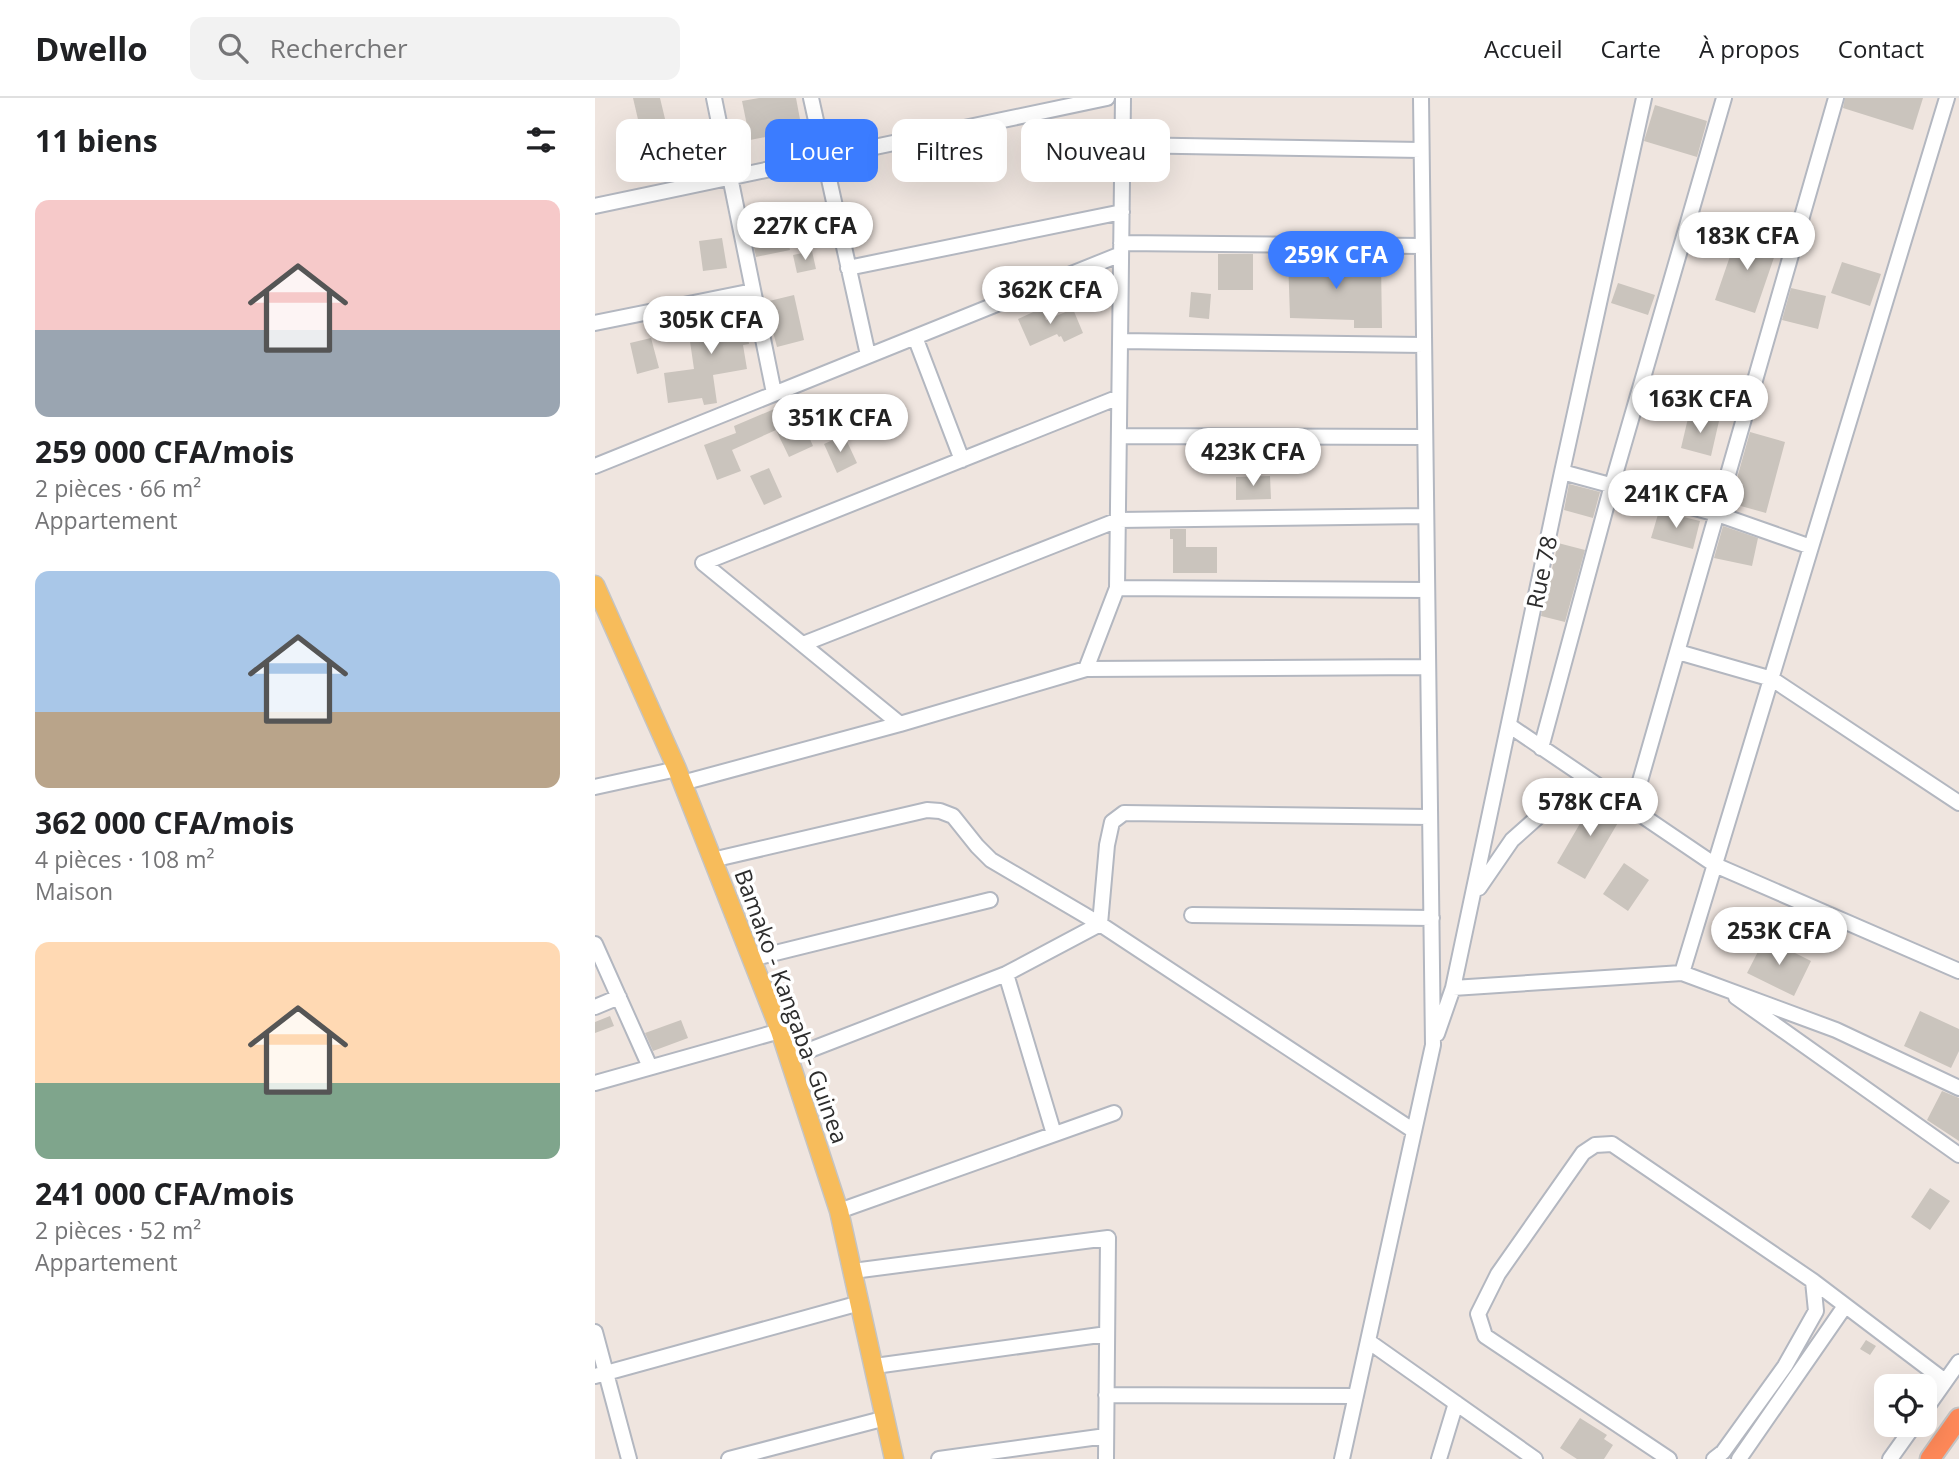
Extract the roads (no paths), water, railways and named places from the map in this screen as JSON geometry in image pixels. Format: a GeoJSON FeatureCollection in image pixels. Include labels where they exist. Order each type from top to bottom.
{"type":"FeatureCollection","features":[{"type":"Feature","properties":{"kind":"highway"},"geometry":{"type":"LineString","coordinates":[[1930,1459],[1959,1418]]}},
{"type":"Feature","properties":{"kind":"main road","name":"Bamako - Kangaba- Guinea"},"geometry":{"type":"LineString","coordinates":[[595,585],[679,776],[780,1031],[839,1211],[894,1459]]}},
{"type":"Feature","properties":{"kind":"street"},"geometry":{"type":"LineString","coordinates":[[714,98],[718,119]]}},
{"type":"Feature","properties":{"kind":"street"},"geometry":{"type":"LineString","coordinates":[[811,98],[816,119]]}},
{"type":"Feature","properties":{"kind":"street"},"geometry":{"type":"LineString","coordinates":[[878,147],[1107,98]]}},
{"type":"Feature","properties":{"kind":"street"},"geometry":{"type":"LineString","coordinates":[[1123,98],[1123,119]]}},
{"type":"Feature","properties":{"kind":"street"},"geometry":{"type":"LineString","coordinates":[[1342,1459],[1433,1045],[1421,98]]}},
{"type":"Feature","properties":{"kind":"street","name":"Rue 78"},"geometry":{"type":"LineString","coordinates":[[1433,1045],[1453,988],[1644,98]]}},
{"type":"Feature","properties":{"kind":"street"},"geometry":{"type":"LineString","coordinates":[[1541,748],[1612,485],[1724,98]]}},
{"type":"Feature","properties":{"kind":"street"},"geometry":{"type":"LineString","coordinates":[[1632,809],[1836,98]]}},
{"type":"Feature","properties":{"kind":"street"},"geometry":{"type":"LineString","coordinates":[[1682,973],[1947,98]]}},
{"type":"Feature","properties":{"kind":"street"},"geometry":{"type":"LineString","coordinates":[[1170,146],[1421,150]]}},
{"type":"Feature","properties":{"kind":"street"},"geometry":{"type":"LineString","coordinates":[[595,206],[711,182]]}},
{"type":"Feature","properties":{"kind":"street"},"geometry":{"type":"LineString","coordinates":[[731,182],[774,394]]}},
{"type":"Feature","properties":{"kind":"street"},"geometry":{"type":"LineString","coordinates":[[829,182],[868,355]]}},
{"type":"Feature","properties":{"kind":"street"},"geometry":{"type":"LineString","coordinates":[[1086,669],[1117,588],[1122,182]]}},
{"type":"Feature","properties":{"kind":"street"},"geometry":{"type":"LineString","coordinates":[[848,268],[1122,212]]}},
{"type":"Feature","properties":{"kind":"street"},"geometry":{"type":"LineString","coordinates":[[595,466],[915,337],[1121,248],[1423,246]]}},
{"type":"Feature","properties":{"kind":"street"},"geometry":{"type":"LineString","coordinates":[[595,323],[753,290]]}},
{"type":"Feature","properties":{"kind":"street"},"geometry":{"type":"LineString","coordinates":[[915,337],[962,460]]}},
{"type":"Feature","properties":{"kind":"street"},"geometry":{"type":"LineString","coordinates":[[1120,341],[1424,345]]}},
{"type":"Feature","properties":{"kind":"street"},"geometry":{"type":"LineString","coordinates":[[900,724],[703,563],[1119,397]]}},
{"type":"Feature","properties":{"kind":"street"},"geometry":{"type":"LineString","coordinates":[[1119,436],[1425,437]]}},
{"type":"Feature","properties":{"kind":"street"},"geometry":{"type":"LineString","coordinates":[[1562,472],[1717,514],[1811,547]]}},
{"type":"Feature","properties":{"kind":"street"},"geometry":{"type":"LineString","coordinates":[[803,644],[1118,520],[1426,516]]}},
{"type":"Feature","properties":{"kind":"street"},"geometry":{"type":"LineString","coordinates":[[1117,588],[1427,590]]}},
{"type":"Feature","properties":{"kind":"street"},"geometry":{"type":"LineString","coordinates":[[1678,652],[1772,679],[1959,803]]}},
{"type":"Feature","properties":{"kind":"street"},"geometry":{"type":"LineString","coordinates":[[595,787],[679,776],[900,724],[1086,669],[1428,667]]}},
{"type":"Feature","properties":{"kind":"street"},"geometry":{"type":"LineString","coordinates":[[1510,726],[1715,865],[1959,971]]}},
{"type":"Feature","properties":{"kind":"street"},"geometry":{"type":"LineString","coordinates":[[1473,895],[1512,840],[1549,807],[1589,780]]}},
{"type":"Feature","properties":{"kind":"street"},"geometry":{"type":"LineString","coordinates":[[712,860],[927,810],[953,816],[991,860],[1100,924],[1414,1131]]}},
{"type":"Feature","properties":{"kind":"street"},"geometry":{"type":"LineString","coordinates":[[1100,924],[1107,845],[1112,822],[1124,813],[1430,817]]}},
{"type":"Feature","properties":{"kind":"street"},"geometry":{"type":"LineString","coordinates":[[751,959],[990,900]]}},
{"type":"Feature","properties":{"kind":"street"},"geometry":{"type":"LineString","coordinates":[[1192,915],[1432,918]]}},
{"type":"Feature","properties":{"kind":"street"},"geometry":{"type":"LineString","coordinates":[[789,1058],[1006,974],[1100,924]]}},
{"type":"Feature","properties":{"kind":"street"},"geometry":{"type":"LineString","coordinates":[[595,944],[650,1067]]}},
{"type":"Feature","properties":{"kind":"street"},"geometry":{"type":"LineString","coordinates":[[1453,988],[1682,973],[1836,1030],[1959,1088]]}},
{"type":"Feature","properties":{"kind":"street"},"geometry":{"type":"LineString","coordinates":[[1006,974],[1054,1134]]}},
{"type":"Feature","properties":{"kind":"street"},"geometry":{"type":"LineString","coordinates":[[1720,986],[1959,1155]]}},
{"type":"Feature","properties":{"kind":"street"},"geometry":{"type":"LineString","coordinates":[[595,1007],[619,997]]}},
{"type":"Feature","properties":{"kind":"street"},"geometry":{"type":"LineString","coordinates":[[595,1083],[780,1031]]}},
{"type":"Feature","properties":{"kind":"street"},"geometry":{"type":"LineString","coordinates":[[839,1211],[1114,1113]]}},
{"type":"Feature","properties":{"kind":"street"},"geometry":{"type":"LineString","coordinates":[[1669,1459],[1485,1336],[1478,1314],[1498,1274],[1583,1153],[1595,1145],[1612,1144],[1812,1281],[1945,1381]]}},
{"type":"Feature","properties":{"kind":"street"},"geometry":{"type":"LineString","coordinates":[[853,1271],[1108,1238],[1106,1459]]}},
{"type":"Feature","properties":{"kind":"street"},"geometry":{"type":"LineString","coordinates":[[1714,1459],[1723,1452],[1784,1366],[1817,1311],[1812,1281]]}},
{"type":"Feature","properties":{"kind":"street"},"geometry":{"type":"LineString","coordinates":[[601,1375],[860,1303]]}},
{"type":"Feature","properties":{"kind":"street"},"geometry":{"type":"LineString","coordinates":[[1739,1459],[1845,1306]]}},
{"type":"Feature","properties":{"kind":"street"},"geometry":{"type":"LineString","coordinates":[[595,1332],[601,1375],[629,1459]]}},
{"type":"Feature","properties":{"kind":"street"},"geometry":{"type":"LineString","coordinates":[[875,1366],[1107,1335]]}},
{"type":"Feature","properties":{"kind":"street"},"geometry":{"type":"LineString","coordinates":[[1368,1341],[1535,1459]]}},
{"type":"Feature","properties":{"kind":"street"},"geometry":{"type":"LineString","coordinates":[[1937,1393],[1959,1362]]}},
{"type":"Feature","properties":{"kind":"street"},"geometry":{"type":"LineString","coordinates":[[1106,1395],[1356,1396]]}},
{"type":"Feature","properties":{"kind":"street"},"geometry":{"type":"LineString","coordinates":[[1439,1459],[1455,1403]]}},
{"type":"Feature","properties":{"kind":"street"},"geometry":{"type":"LineString","coordinates":[[729,1459],[885,1418]]}},
{"type":"Feature","properties":{"kind":"street"},"geometry":{"type":"LineString","coordinates":[[939,1459],[1106,1436]]}},
{"type":"Feature","properties":{"kind":"street"},"geometry":{"type":"LineString","coordinates":[[1890,1459],[1906,1437]]}}]}
